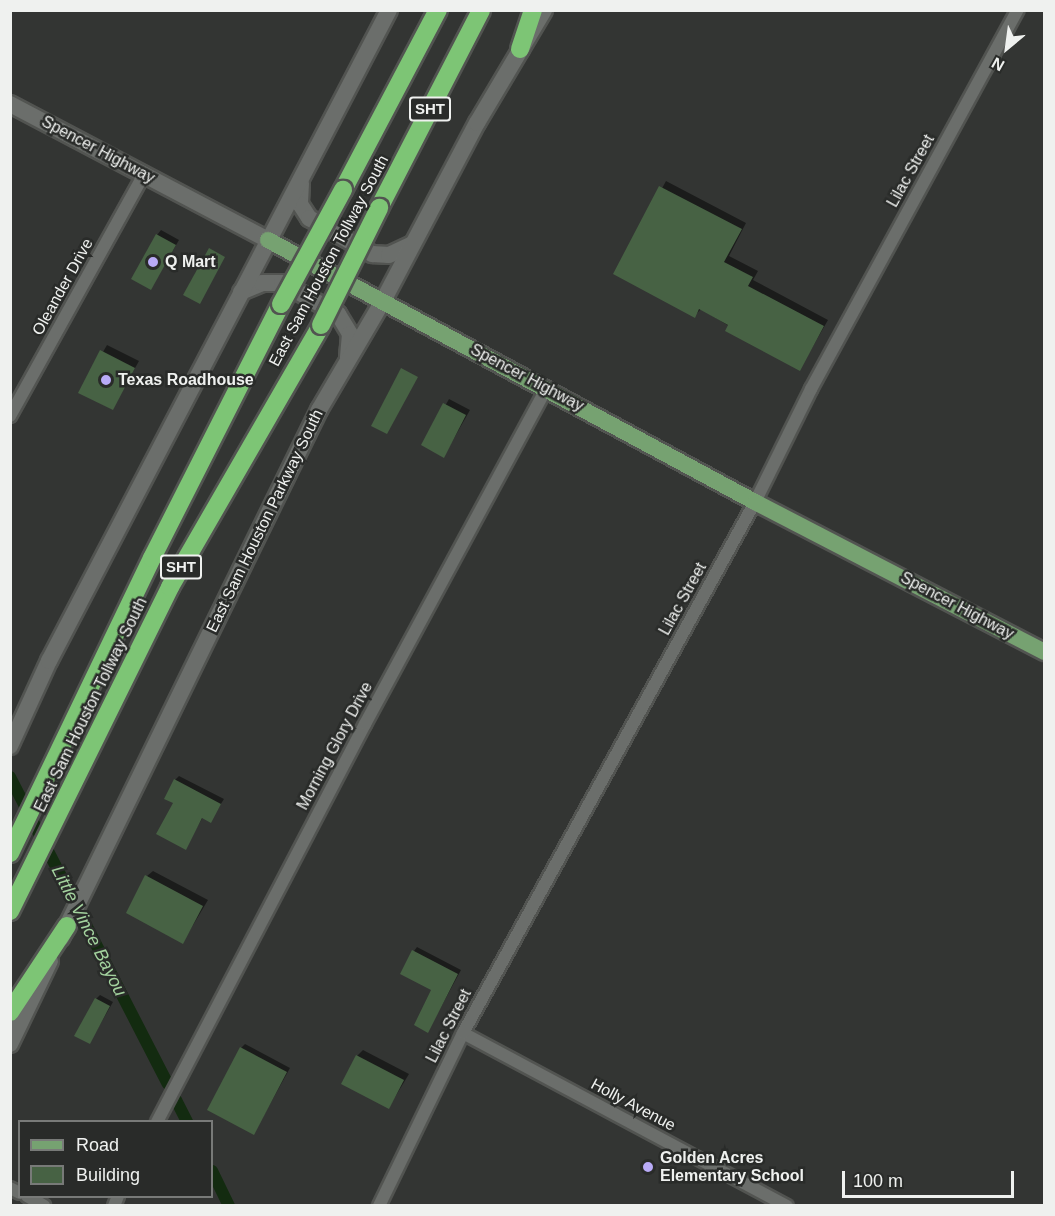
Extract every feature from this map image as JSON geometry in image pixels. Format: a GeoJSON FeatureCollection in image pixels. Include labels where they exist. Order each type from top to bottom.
{"type":"FeatureCollection","features":[{"type":"Feature","properties":{"kind":"highway","name":"East Sam Houston Tollway South"},"geometry":{"type":"LineString","coordinates":[[12,850],[152,558],[281,304],[438,10]]}},
{"type":"Feature","properties":{"kind":"highway","name":"East Sam Houston Tollway South"},"geometry":{"type":"LineString","coordinates":[[10,911],[170,587],[321,326],[379,208],[482,10]]}},
{"type":"Feature","properties":{"kind":"highway"},"geometry":{"type":"LineString","coordinates":[[520,49],[533,10]]}},
{"type":"Feature","properties":{"kind":"highway"},"geometry":{"type":"LineString","coordinates":[[10,1012],[67,926]]}},
{"type":"Feature","properties":{"kind":"main road"},"geometry":{"type":"LineString","coordinates":[[11,746],[49,661],[389,10]]}},
{"type":"Feature","properties":{"kind":"main road","name":"East Sam Houston Parkway South"},"geometry":{"type":"LineString","coordinates":[[10,1044],[319,410],[383,301],[520,49],[544,10]]}},
{"type":"Feature","properties":{"kind":"main road","name":"Spencer Highway"},"geometry":{"type":"LineString","coordinates":[[10,104],[547,388],[755,502],[1044,652]]}},
{"type":"Feature","properties":{"kind":"main road"},"geometry":{"type":"LineString","coordinates":[[301,179],[300,204],[309,218],[372,254],[389,255],[413,244]]}},
{"type":"Feature","properties":{"kind":"main road"},"geometry":{"type":"LineString","coordinates":[[241,292],[262,283],[282,283],[338,314],[350,334],[347,362]]}},
{"type":"Feature","properties":{"kind":"street","name":"Lilac Street"},"geometry":{"type":"LineString","coordinates":[[379,1206],[463,1033],[755,502],[811,388],[1018,10]]}},
{"type":"Feature","properties":{"kind":"street","name":"Oleander Drive"},"geometry":{"type":"LineString","coordinates":[[10,416],[144,174]]}},
{"type":"Feature","properties":{"kind":"street","name":"Morning Glory Drive"},"geometry":{"type":"LineString","coordinates":[[157,1120],[386,683],[547,388]]}},
{"type":"Feature","properties":{"kind":"street","name":"Holly Avenue"},"geometry":{"type":"LineString","coordinates":[[463,1033],[787,1206]]}},
{"type":"Feature","properties":{"kind":"street"},"geometry":{"type":"LineString","coordinates":[[29,1198],[44,1206]]}},
{"type":"Feature","properties":{"kind":"building"},"geometry":{"type":"Polygon","coordinates":[[[659,186],[742,229],[724,262],[753,277],[748,286],[824,326],[800,371],[725,331],[728,325],[699,309],[695,318],[613,274],[659,186]]]}},
{"type":"Feature","properties":{"kind":"building","name":"Q Mart"},"geometry":{"type":"Polygon","coordinates":[[[156,234],[176,245],[151,290],[131,279],[156,234]]]}},
{"type":"Feature","properties":{"kind":"building"},"geometry":{"type":"Polygon","coordinates":[[[209,248],[225,257],[200,304],[183,295],[209,248]]]}},
{"type":"Feature","properties":{"kind":"building","name":"Texas Roadhouse"},"geometry":{"type":"Polygon","coordinates":[[[100,350],[135,368],[113,410],[78,393],[100,350]]]}},
{"type":"Feature","properties":{"kind":"building"},"geometry":{"type":"Polygon","coordinates":[[[401,368],[418,377],[387,434],[371,426],[401,368]]]}},
{"type":"Feature","properties":{"kind":"building"},"geometry":{"type":"Polygon","coordinates":[[[443,403],[466,415],[444,458],[421,445],[443,403]]]}},
{"type":"Feature","properties":{"kind":"building"},"geometry":{"type":"Polygon","coordinates":[[[174,779],[221,804],[211,823],[202,818],[186,850],[156,834],[173,803],[164,799],[174,779]]]}},
{"type":"Feature","properties":{"kind":"building"},"geometry":{"type":"Polygon","coordinates":[[[145,875],[203,906],[183,944],[126,913],[145,875]]]}},
{"type":"Feature","properties":{"kind":"building"},"geometry":{"type":"Polygon","coordinates":[[[412,950],[458,974],[428,1033],[414,1025],[431,990],[400,974],[412,950]]]}},
{"type":"Feature","properties":{"kind":"building"},"geometry":{"type":"Polygon","coordinates":[[[95,998],[110,1006],[90,1044],[74,1036],[95,998]]]}},
{"type":"Feature","properties":{"kind":"building"},"geometry":{"type":"Polygon","coordinates":[[[240,1047],[287,1072],[254,1135],[207,1110],[240,1047]]]}},
{"type":"Feature","properties":{"kind":"building"},"geometry":{"type":"Polygon","coordinates":[[[356,1055],[404,1080],[389,1109],[341,1084],[356,1055]]]}},
{"type":"Feature","properties":{"kind":"waterway","name":"Little Vince Bayou"},"geometry":{"type":"LineString","coordinates":[[10,777],[168,1084]]}},
{"type":"Feature","properties":{"kind":"waterway","name":"Little Vince Bayou"},"geometry":{"type":"LineString","coordinates":[[176,1100],[186,1120]]}},
{"type":"Feature","properties":{"kind":"waterway","name":"Little Vince Bayou"},"geometry":{"type":"LineString","coordinates":[[213,1173],[229,1206]]}},
{"type":"Feature","properties":{"kind":"place","name":"Q Mart"},"geometry":{"type":"Point","coordinates":[153,262]}},
{"type":"Feature","properties":{"kind":"place","name":"Texas Roadhouse"},"geometry":{"type":"Point","coordinates":[106,380]}},
{"type":"Feature","properties":{"kind":"place","name":"Golden Acres Elementary School"},"geometry":{"type":"Point","coordinates":[648,1167]}}]}
